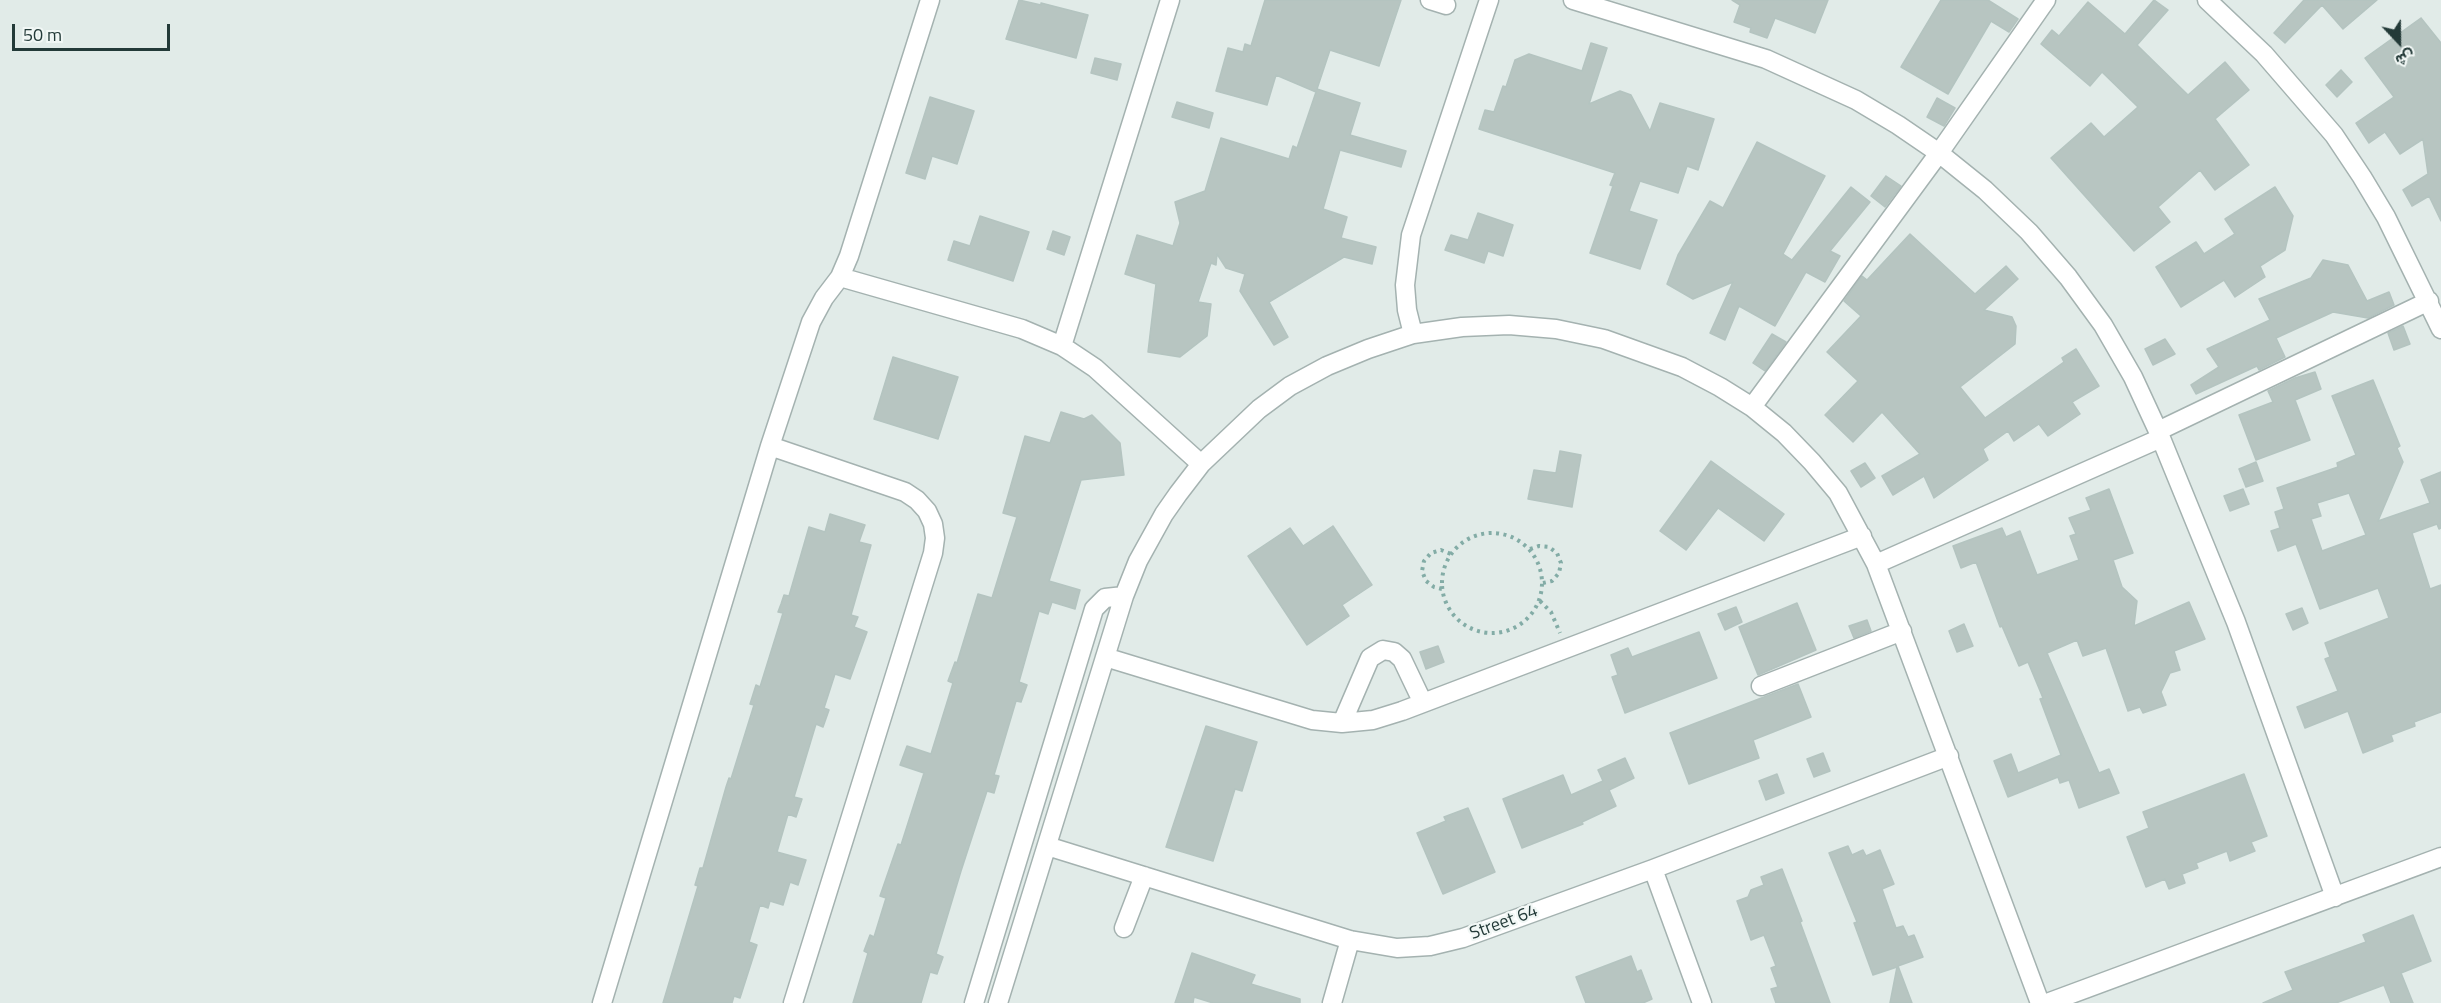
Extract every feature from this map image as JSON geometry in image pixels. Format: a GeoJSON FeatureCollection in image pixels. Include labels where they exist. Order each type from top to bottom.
{"type":"FeatureCollection","features":[{"type":"Feature","properties":{"kind":"street"},"geometry":{"type":"LineString","coordinates":[[602,1003],[770,446],[811,322],[824,298],[840,277],[853,246],[930,0]]}},
{"type":"Feature","properties":{"kind":"street"},"geometry":{"type":"LineString","coordinates":[[1062,346],[1170,0]]}},
{"type":"Feature","properties":{"kind":"street"},"geometry":{"type":"LineString","coordinates":[[1413,334],[1407,310],[1405,285],[1411,235],[1489,0]]}},
{"type":"Feature","properties":{"kind":"street"},"geometry":{"type":"LineString","coordinates":[[1573,0],[1766,59],[1856,100],[1939,153],[2000,204],[2029,232],[2068,277],[2103,325],[2133,377],[2160,434],[2236,622],[2335,897]]}},
{"type":"Feature","properties":{"kind":"street"},"geometry":{"type":"LineString","coordinates":[[1752,407],[1939,153],[2046,0]]}},
{"type":"Feature","properties":{"kind":"street"},"geometry":{"type":"LineString","coordinates":[[2207,0],[2264,54],[2334,135],[2386,218],[2441,329]]}},
{"type":"Feature","properties":{"kind":"street"},"geometry":{"type":"LineString","coordinates":[[840,277],[1022,329],[1062,346],[1095,368],[1201,464]]}},
{"type":"Feature","properties":{"kind":"street"},"geometry":{"type":"LineString","coordinates":[[1876,564],[2160,434],[2429,302]]}},
{"type":"Feature","properties":{"kind":"street"},"geometry":{"type":"LineString","coordinates":[[998,1003],[1124,597],[1138,561],[1164,514],[1201,464],[1259,409],[1290,386],[1327,366],[1413,334],[1462,327],[1509,325],[1556,329],[1585,335],[1643,351],[1682,367],[1752,407],[1784,433],[1838,493],[1876,564],[2040,1003]]}},
{"type":"Feature","properties":{"kind":"street"},"geometry":{"type":"LineString","coordinates":[[770,446],[905,492],[927,511],[933,524],[935,538],[933,553],[793,1003]]}},
{"type":"Feature","properties":{"kind":"street"},"geometry":{"type":"LineString","coordinates":[[1105,657],[1297,716],[1342,723],[1380,718],[1862,536]]}},
{"type":"Feature","properties":{"kind":"street"},"geometry":{"type":"LineString","coordinates":[[974,1003],[1094,609],[1105,598],[1124,597]]}},
{"type":"Feature","properties":{"kind":"street"},"geometry":{"type":"LineString","coordinates":[[1761,686],[1902,631]]}},
{"type":"Feature","properties":{"kind":"street"},"geometry":{"type":"LineString","coordinates":[[1342,723],[1370,658],[1383,650],[1394,652],[1402,659],[1424,703]]}},
{"type":"Feature","properties":{"kind":"street","name":"Street 64"},"geometry":{"type":"LineString","coordinates":[[1047,846],[1350,940],[1396,948],[1430,946],[1447,943],[1653,869],[1949,756]]}},
{"type":"Feature","properties":{"kind":"street"},"geometry":{"type":"LineString","coordinates":[[2047,1003],[2441,856]]}},
{"type":"Feature","properties":{"kind":"street"},"geometry":{"type":"LineString","coordinates":[[1653,869],[1702,1003]]}},
{"type":"Feature","properties":{"kind":"street"},"geometry":{"type":"LineString","coordinates":[[1125,928],[1144,876]]}},
{"type":"Feature","properties":{"kind":"street"},"geometry":{"type":"LineString","coordinates":[[1332,1003],[1350,940]]}},
{"type":"Feature","properties":{"kind":"path"},"geometry":{"type":"LineString","coordinates":[[1489,532],[1512,536],[1530,549],[1540,565],[1543,583],[1540,601],[1534,612],[1515,628],[1492,634],[1468,628],[1454,616],[1445,601],[1442,589],[1443,571],[1451,554],[1467,539],[1489,532]]}},
{"type":"Feature","properties":{"kind":"path"},"geometry":{"type":"LineString","coordinates":[[1530,549],[1539,546],[1550,547],[1557,554],[1561,563],[1559,573],[1552,581],[1543,583]]}},
{"type":"Feature","properties":{"kind":"path"},"geometry":{"type":"LineString","coordinates":[[1442,589],[1426,581],[1422,571],[1424,561],[1431,553],[1441,550],[1451,554]]}},
{"type":"Feature","properties":{"kind":"path"},"geometry":{"type":"LineString","coordinates":[[1540,601],[1551,612],[1558,626],[1564,649]]}},
{"type":"Feature","properties":{"kind":"building"},"geometry":{"type":"Polygon","coordinates":[[[1019,0],[1088,15],[1076,58],[1006,39],[1019,0]]]}},
{"type":"Feature","properties":{"kind":"building"},"geometry":{"type":"Polygon","coordinates":[[[1265,0],[1401,0],[1379,66],[1330,50],[1317,89],[1360,103],[1350,135],[1406,151],[1401,167],[1340,150],[1323,209],[1347,217],[1341,238],[1376,247],[1372,264],[1344,257],[1269,302],[1288,337],[1274,345],[1240,291],[1245,274],[1226,268],[1217,254],[1216,265],[1211,263],[1198,302],[1211,304],[1207,336],[1180,357],[1148,352],[1156,284],[1125,274],[1137,235],[1173,246],[1180,223],[1175,202],[1205,191],[1221,138],[1289,159],[1293,146],[1297,148],[1316,92],[1276,75],[1267,105],[1216,91],[1228,48],[1243,52],[1245,44],[1251,46],[1265,0]]]}},
{"type":"Feature","properties":{"kind":"building"},"geometry":{"type":"Polygon","coordinates":[[[1732,0],[1828,0],[1815,33],[1775,18],[1767,38],[1750,32],[1751,28],[1734,22],[1740,5],[1732,0]]]}},
{"type":"Feature","properties":{"kind":"building"},"geometry":{"type":"Polygon","coordinates":[[[1941,0],[1988,0],[2018,19],[2009,32],[1991,21],[1948,94],[1901,67],[1941,0]]]}},
{"type":"Feature","properties":{"kind":"building"},"geometry":{"type":"Polygon","coordinates":[[[2154,0],[2168,10],[2137,45],[2188,95],[2225,62],[2249,90],[2215,119],[2249,165],[2215,190],[2200,170],[2158,207],[2170,222],[2134,251],[2051,158],[2091,123],[2104,137],[2138,107],[2102,72],[2090,86],[2041,44],[2052,30],[2059,36],[2088,2],[2125,34],[2154,0]]]}},
{"type":"Feature","properties":{"kind":"building"},"geometry":{"type":"Polygon","coordinates":[[[2304,0],[2377,0],[2343,29],[2322,5],[2285,43],[2274,33],[2304,0]]]}},
{"type":"Feature","properties":{"kind":"building"},"geometry":{"type":"Polygon","coordinates":[[[2421,18],[2441,43],[2441,221],[2429,196],[2412,206],[2403,190],[2428,174],[2423,139],[2400,154],[2385,132],[2369,143],[2356,123],[2394,97],[2365,58],[2421,18]]]}},
{"type":"Feature","properties":{"kind":"building"},"geometry":{"type":"Polygon","coordinates":[[[1591,43],[1607,48],[1589,104],[1620,91],[1631,95],[1650,131],[1660,103],[1714,119],[1698,170],[1687,166],[1678,193],[1640,181],[1629,211],[1657,220],[1640,269],[1590,253],[1613,186],[1610,185],[1615,173],[1479,129],[1485,110],[1494,112],[1515,60],[1529,54],[1582,71],[1591,43]]]}},
{"type":"Feature","properties":{"kind":"building"},"geometry":{"type":"Polygon","coordinates":[[[1095,58],[1121,64],[1117,80],[1091,73],[1095,58]]]}},
{"type":"Feature","properties":{"kind":"building"},"geometry":{"type":"Polygon","coordinates":[[[2341,70],[2352,82],[2337,97],[2326,85],[2341,70]]]}},
{"type":"Feature","properties":{"kind":"building"},"geometry":{"type":"Polygon","coordinates":[[[930,97],[974,111],[957,164],[932,156],[925,179],[906,173],[930,97]]]}},
{"type":"Feature","properties":{"kind":"building"},"geometry":{"type":"Polygon","coordinates":[[[1937,98],[1955,108],[1944,126],[1927,117],[1937,98]]]}},
{"type":"Feature","properties":{"kind":"building"},"geometry":{"type":"Polygon","coordinates":[[[1177,102],[1213,113],[1209,128],[1172,117],[1177,102]]]}},
{"type":"Feature","properties":{"kind":"building"},"geometry":{"type":"Polygon","coordinates":[[[1757,142],[1825,176],[1783,254],[1792,260],[1851,187],[1870,202],[1830,251],[1840,256],[1825,282],[1806,272],[1775,326],[1739,306],[1725,340],[1710,333],[1733,282],[1693,299],[1667,284],[1678,255],[1710,201],[1723,208],[1757,142]]]}},
{"type":"Feature","properties":{"kind":"building"},"geometry":{"type":"Polygon","coordinates":[[[1886,176],[1901,186],[1885,207],[1871,196],[1886,176]]]}},
{"type":"Feature","properties":{"kind":"building"},"geometry":{"type":"Polygon","coordinates":[[[2275,187],[2293,216],[2285,250],[2260,266],[2265,277],[2235,297],[2224,280],[2181,307],[2156,267],[2196,242],[2204,254],[2235,234],[2225,219],[2275,187]]]}},
{"type":"Feature","properties":{"kind":"building"},"geometry":{"type":"Polygon","coordinates":[[[1478,213],[1513,225],[1503,256],[1488,251],[1484,263],[1445,250],[1451,235],[1468,240],[1478,213]]]}},
{"type":"Feature","properties":{"kind":"building"},"geometry":{"type":"Polygon","coordinates":[[[980,216],[1029,232],[1013,281],[948,260],[954,241],[970,246],[980,216]]]}},
{"type":"Feature","properties":{"kind":"building"},"geometry":{"type":"Polygon","coordinates":[[[1053,231],[1070,237],[1064,255],[1047,249],[1053,231]]]}},
{"type":"Feature","properties":{"kind":"building"},"geometry":{"type":"Polygon","coordinates":[[[1910,234],[1975,294],[2006,266],[2018,279],[1984,310],[2012,317],[2016,326],[2015,344],[1960,387],[1985,418],[2064,362],[2062,358],[2076,349],[2099,386],[2072,402],[2080,414],[2048,436],[2039,424],[2014,441],[2008,431],[1983,449],[1988,460],[1934,498],[1924,476],[1893,495],[1882,476],[1920,454],[1882,412],[1853,442],[1825,415],[1858,381],[1827,352],[1861,316],[1844,301],[1862,276],[1867,280],[1910,234]]]}},
{"type":"Feature","properties":{"kind":"building"},"geometry":{"type":"Polygon","coordinates":[[[2323,260],[2348,265],[2367,301],[2389,292],[2394,305],[2368,318],[2333,312],[2276,338],[2285,357],[2259,370],[2257,366],[2196,394],[2191,385],[2219,367],[2207,349],[2270,320],[2259,299],[2311,278],[2323,260]]]}},
{"type":"Feature","properties":{"kind":"building"},"geometry":{"type":"Polygon","coordinates":[[[2403,326],[2410,344],[2394,350],[2388,333],[2403,326]]]}},
{"type":"Feature","properties":{"kind":"building"},"geometry":{"type":"Polygon","coordinates":[[[1772,334],[1786,342],[1765,371],[1753,363],[1772,334]]]}},
{"type":"Feature","properties":{"kind":"building"},"geometry":{"type":"Polygon","coordinates":[[[2165,339],[2175,354],[2153,365],[2145,349],[2165,339]]]}},
{"type":"Feature","properties":{"kind":"building"},"geometry":{"type":"Polygon","coordinates":[[[893,357],[958,377],[938,439],[874,419],[893,357]]]}},
{"type":"Feature","properties":{"kind":"building"},"geometry":{"type":"Polygon","coordinates":[[[2315,372],[2321,389],[2295,400],[2310,440],[2256,460],[2239,415],[2273,402],[2268,391],[2295,378],[2315,372]]]}},
{"type":"Feature","properties":{"kind":"building"},"geometry":{"type":"Polygon","coordinates":[[[2373,380],[2400,446],[2397,448],[2403,462],[2378,521],[2430,503],[2421,480],[2441,472],[2441,528],[2439,529],[2437,524],[2412,533],[2430,589],[2441,585],[2441,712],[2414,722],[2415,726],[2391,735],[2393,741],[2363,753],[2348,711],[2305,728],[2297,707],[2338,691],[2325,659],[2330,657],[2325,643],[2389,618],[2378,588],[2320,609],[2296,544],[2278,551],[2271,531],[2280,528],[2275,512],[2284,509],[2277,488],[2338,467],[2337,463],[2356,455],[2332,396],[2373,380]],[[2349,493],[2317,503],[2321,516],[2311,519],[2322,551],[2366,535],[2349,493]]]}},
{"type":"Feature","properties":{"kind":"building"},"geometry":{"type":"Polygon","coordinates":[[[1061,412],[1084,419],[1092,415],[1120,443],[1124,475],[1081,480],[1049,581],[1080,590],[1075,609],[1052,602],[1048,614],[1039,611],[1019,682],[1027,685],[1021,702],[1016,701],[994,775],[999,776],[994,793],[987,791],[961,871],[936,954],[943,957],[937,974],[930,972],[921,1003],[853,1003],[868,953],[864,951],[870,935],[874,937],[886,898],[880,896],[898,844],[901,845],[924,773],[900,765],[907,746],[931,754],[953,683],[948,681],[955,662],[957,663],[978,594],[992,598],[1017,517],[1003,513],[1025,436],[1050,443],[1061,412]]]}},
{"type":"Feature","properties":{"kind":"building"},"geometry":{"type":"Polygon","coordinates":[[[1560,451],[1581,455],[1572,507],[1528,499],[1534,470],[1556,473],[1560,451]]]}},
{"type":"Feature","properties":{"kind":"building"},"geometry":{"type":"Polygon","coordinates":[[[1711,461],[1784,514],[1764,541],[1718,508],[1686,550],[1660,531],[1711,461]]]}},
{"type":"Feature","properties":{"kind":"building"},"geometry":{"type":"Polygon","coordinates":[[[2256,462],[2263,481],[2246,487],[2239,469],[2256,462]]]}},
{"type":"Feature","properties":{"kind":"building"},"geometry":{"type":"Polygon","coordinates":[[[1865,463],[1875,478],[1861,487],[1851,471],[1865,463]]]}},
{"type":"Feature","properties":{"kind":"building"},"geometry":{"type":"Polygon","coordinates":[[[2109,489],[2133,553],[2113,560],[2122,587],[2137,601],[2134,626],[2189,602],[2205,639],[2174,651],[2180,670],[2170,673],[2161,692],[2166,705],[2143,713],[2140,707],[2128,711],[2106,648],[2083,656],[2077,640],[2047,653],[2099,773],[2109,769],[2119,793],[2079,808],[2069,780],[2060,783],[2058,777],[2008,797],[1994,761],[2011,754],[2018,773],[2061,755],[2040,699],[2043,698],[2028,662],[2019,666],[2002,626],[2000,627],[1976,562],[1961,568],[1953,546],[2002,528],[2006,537],[2020,531],[2037,575],[2079,560],[2070,536],[2076,534],[2069,518],[2091,510],[2086,498],[2109,489]]]}},
{"type":"Feature","properties":{"kind":"building"},"geometry":{"type":"Polygon","coordinates":[[[2243,489],[2249,504],[2230,511],[2224,496],[2243,489]]]}},
{"type":"Feature","properties":{"kind":"building"},"geometry":{"type":"Polygon","coordinates":[[[830,514],[865,525],[859,542],[871,545],[851,615],[858,617],[854,627],[867,632],[850,679],[835,674],[824,708],[829,710],[823,727],[816,724],[794,797],[802,799],[796,817],[788,814],[777,852],[806,860],[798,885],[790,882],[783,905],[770,901],[768,908],[760,905],[749,942],[757,945],[740,998],[734,996],[732,1003],[663,1003],[698,886],[695,885],[700,868],[703,868],[726,787],[729,778],[731,779],[754,705],[750,704],[756,685],[760,687],[783,613],[778,612],[784,595],[789,596],[809,527],[825,532],[830,514]]]}},
{"type":"Feature","properties":{"kind":"building"},"geometry":{"type":"Polygon","coordinates":[[[1333,526],[1372,585],[1342,605],[1349,616],[1307,645],[1248,556],[1290,528],[1303,546],[1333,526]]]}},
{"type":"Feature","properties":{"kind":"building"},"geometry":{"type":"Polygon","coordinates":[[[1797,603],[1816,650],[1758,675],[1739,627],[1797,603]]]}},
{"type":"Feature","properties":{"kind":"building"},"geometry":{"type":"Polygon","coordinates":[[[1736,607],[1742,622],[1725,630],[1718,614],[1736,607]]]}},
{"type":"Feature","properties":{"kind":"building"},"geometry":{"type":"Polygon","coordinates":[[[2302,608],[2308,623],[2293,630],[2286,614],[2302,608]]]}},
{"type":"Feature","properties":{"kind":"building"},"geometry":{"type":"Polygon","coordinates":[[[1867,620],[1871,631],[1854,638],[1849,626],[1867,620]]]}},
{"type":"Feature","properties":{"kind":"building"},"geometry":{"type":"Polygon","coordinates":[[[1964,624],[1973,646],[1957,652],[1949,631],[1964,624]]]}},
{"type":"Feature","properties":{"kind":"building"},"geometry":{"type":"Polygon","coordinates":[[[1699,632],[1717,678],[1625,713],[1612,677],[1618,675],[1611,655],[1628,648],[1632,657],[1699,632]]]}},
{"type":"Feature","properties":{"kind":"building"},"geometry":{"type":"Polygon","coordinates":[[[1438,646],[1444,662],[1426,669],[1420,652],[1438,646]]]}},
{"type":"Feature","properties":{"kind":"building"},"geometry":{"type":"Polygon","coordinates":[[[1798,684],[1811,717],[1753,740],[1759,758],[1689,784],[1670,733],[1798,684]]]}},
{"type":"Feature","properties":{"kind":"building"},"geometry":{"type":"Polygon","coordinates":[[[1206,726],[1257,742],[1242,791],[1235,789],[1213,861],[1166,847],[1206,726]]]}},
{"type":"Feature","properties":{"kind":"building"},"geometry":{"type":"Polygon","coordinates":[[[1823,753],[1830,771],[1814,777],[1807,759],[1823,753]]]}},
{"type":"Feature","properties":{"kind":"building"},"geometry":{"type":"Polygon","coordinates":[[[1625,758],[1634,778],[1609,790],[1616,806],[1582,822],[1583,824],[1522,848],[1503,799],[1563,775],[1571,795],[1603,781],[1598,770],[1625,758]]]}},
{"type":"Feature","properties":{"kind":"building"},"geometry":{"type":"Polygon","coordinates":[[[1777,774],[1784,793],[1766,800],[1759,781],[1777,774]]]}},
{"type":"Feature","properties":{"kind":"building"},"geometry":{"type":"Polygon","coordinates":[[[2244,774],[2267,836],[2251,842],[2255,851],[2230,861],[2227,851],[2196,863],[2198,868],[2182,874],[2185,883],[2169,889],[2165,879],[2146,887],[2127,837],[2149,828],[2143,812],[2244,774]]]}},
{"type":"Feature","properties":{"kind":"building"},"geometry":{"type":"Polygon","coordinates":[[[1468,808],[1495,872],[1443,894],[1417,833],[1446,821],[1444,817],[1468,808]]]}},
{"type":"Feature","properties":{"kind":"building"},"geometry":{"type":"Polygon","coordinates":[[[1848,846],[1852,855],[1863,850],[1866,856],[1880,850],[1894,884],[1882,889],[1896,928],[1903,926],[1908,937],[1914,935],[1923,957],[1898,966],[1912,1003],[1890,1003],[1897,967],[1873,975],[1854,923],[1857,922],[1829,853],[1848,846]]]}},
{"type":"Feature","properties":{"kind":"building"},"geometry":{"type":"Polygon","coordinates":[[[1782,869],[1830,1003],[1776,1003],[1771,989],[1778,987],[1771,968],[1776,966],[1764,935],[1751,940],[1737,901],[1748,897],[1751,890],[1764,885],[1761,877],[1782,869]]]}},
{"type":"Feature","properties":{"kind":"building"},"geometry":{"type":"Polygon","coordinates":[[[2413,915],[2431,961],[2401,973],[2413,1003],[2391,1003],[2384,985],[2336,1003],[2263,1003],[2293,990],[2285,972],[2366,942],[2363,935],[2413,915]]]}},
{"type":"Feature","properties":{"kind":"building"},"geometry":{"type":"Polygon","coordinates":[[[1192,953],[1255,975],[1251,984],[1300,999],[1300,1003],[1213,1003],[1194,997],[1193,1003],[1175,1003],[1192,953]]]}},
{"type":"Feature","properties":{"kind":"building"},"geometry":{"type":"Polygon","coordinates":[[[1631,956],[1637,972],[1641,970],[1652,999],[1643,1003],[1586,1003],[1576,977],[1631,956]]]}}]}
